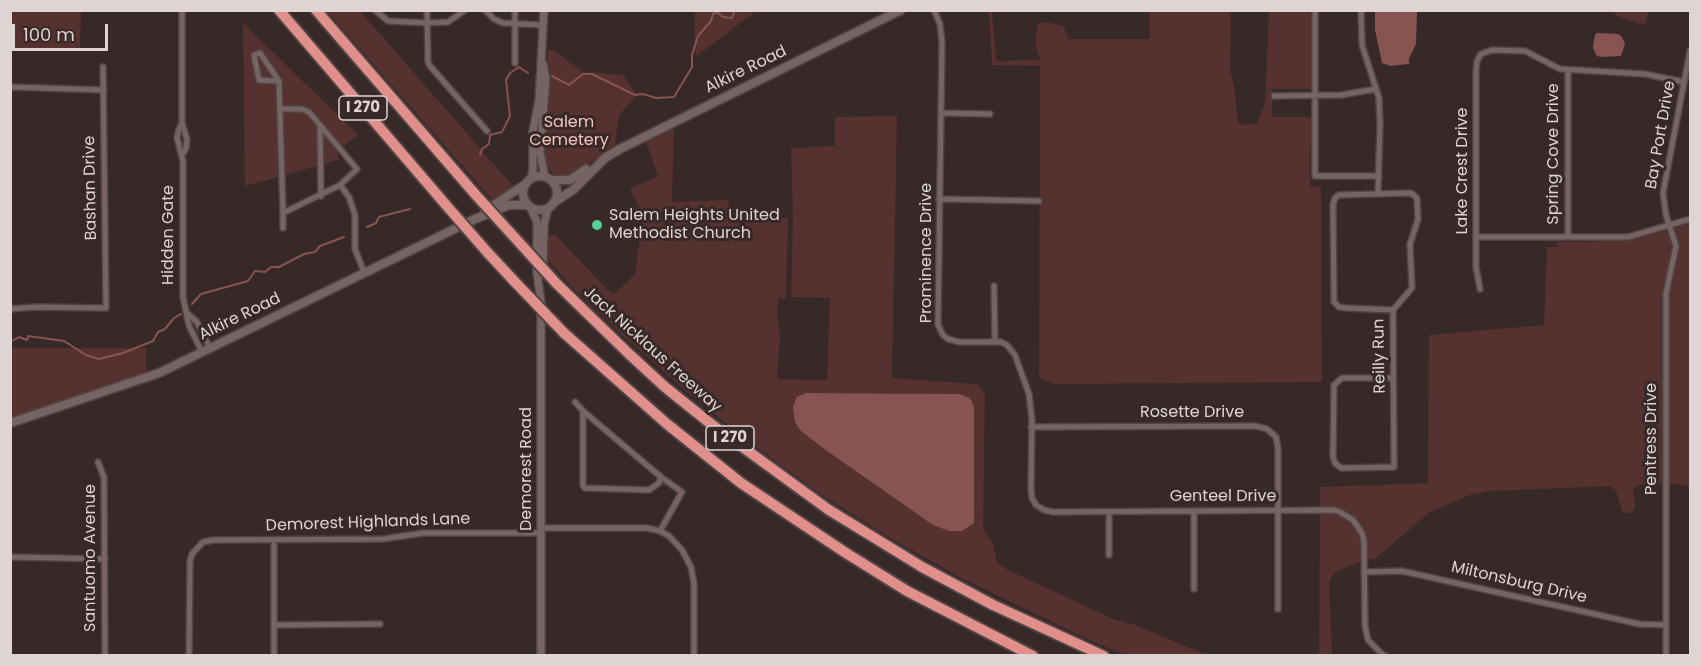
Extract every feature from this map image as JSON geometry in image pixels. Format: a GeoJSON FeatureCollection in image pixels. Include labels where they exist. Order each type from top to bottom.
{"type":"FeatureCollection","features":[{"type":"Feature","properties":{"kind":"highway","name":"I 270"},"geometry":{"type":"LineString","coordinates":[[279,10],[515,282],[564,333],[666,424],[741,483],[838,548],[907,591],[1033,656]]}},
{"type":"Feature","properties":{"kind":"highway","name":"Jack Nicklaus Freeway"},"geometry":{"type":"LineString","coordinates":[[316,10],[475,194],[557,284],[665,387],[711,424],[830,510],[922,567],[993,605],[1104,656]]}},
{"type":"Feature","properties":{"kind":"main road","name":"Alkire Road"},"geometry":{"type":"LineString","coordinates":[[551,205],[573,190],[604,159],[618,150],[901,10]]}},
{"type":"Feature","properties":{"kind":"main road","name":"Alkire Road"},"geometry":{"type":"LineString","coordinates":[[548,179],[570,180],[595,161],[604,159]]}},
{"type":"Feature","properties":{"kind":"main road"},"geometry":{"type":"LineString","coordinates":[[538,176],[548,179],[557,191],[551,205],[540,210],[529,206],[523,195],[528,182],[538,176]]}},
{"type":"Feature","properties":{"kind":"main road","name":"Alkire Road"},"geometry":{"type":"LineString","coordinates":[[476,219],[528,182]]}},
{"type":"Feature","properties":{"kind":"main road","name":"Alkire Road"},"geometry":{"type":"LineString","coordinates":[[10,423],[167,369],[476,219],[510,205],[529,206]]}},
{"type":"Feature","properties":{"kind":"street","name":"Hidden Gate"},"geometry":{"type":"LineString","coordinates":[[182,10],[182,123],[187,139],[182,155]]}},
{"type":"Feature","properties":{"kind":"street"},"geometry":{"type":"LineString","coordinates":[[375,10],[388,21],[427,23],[448,22],[465,10]]}},
{"type":"Feature","properties":{"kind":"street"},"geometry":{"type":"LineString","coordinates":[[427,10],[428,62],[487,131]]}},
{"type":"Feature","properties":{"kind":"street"},"geometry":{"type":"LineString","coordinates":[[485,10],[497,21],[543,25]]}},
{"type":"Feature","properties":{"kind":"street"},"geometry":{"type":"LineString","coordinates":[[515,10],[515,63]]}},
{"type":"Feature","properties":{"kind":"street"},"geometry":{"type":"LineString","coordinates":[[528,182],[534,165],[533,130],[539,100],[544,10]]}},
{"type":"Feature","properties":{"kind":"street","name":"Prominence Drive"},"geometry":{"type":"LineString","coordinates":[[934,10],[942,33],[938,319],[940,330],[943,335],[954,341],[995,342]]}},
{"type":"Feature","properties":{"kind":"street"},"geometry":{"type":"LineString","coordinates":[[1315,10],[1315,176],[1379,176]]}},
{"type":"Feature","properties":{"kind":"street"},"geometry":{"type":"LineString","coordinates":[[1360,10],[1362,45],[1376,89],[1380,124],[1378,192],[1346,193],[1335,198],[1333,295],[1334,302],[1339,307],[1393,310]]}},
{"type":"Feature","properties":{"kind":"street","name":"Lake Crest Drive"},"geometry":{"type":"LineString","coordinates":[[1480,289],[1476,267],[1477,61],[1481,54],[1492,50],[1525,51],[1552,66],[1568,70]]}},
{"type":"Feature","properties":{"kind":"street","name":"Bay Port Drive"},"geometry":{"type":"LineString","coordinates":[[1669,224],[1663,200],[1664,179],[1690,51]]}},
{"type":"Feature","properties":{"kind":"street"},"geometry":{"type":"LineString","coordinates":[[279,81],[259,80],[254,55],[260,53],[279,81],[283,228]]}},
{"type":"Feature","properties":{"kind":"street"},"geometry":{"type":"LineString","coordinates":[[541,57],[546,79],[540,152],[548,179]]}},
{"type":"Feature","properties":{"kind":"street","name":"Bashan Drive"},"geometry":{"type":"LineString","coordinates":[[10,309],[106,308],[104,67]]}},
{"type":"Feature","properties":{"kind":"street"},"geometry":{"type":"LineString","coordinates":[[1568,70],[1645,74],[1684,82]]}},
{"type":"Feature","properties":{"kind":"street","name":"Spring Cove Drive"},"geometry":{"type":"LineString","coordinates":[[1568,70],[1568,237]]}},
{"type":"Feature","properties":{"kind":"street"},"geometry":{"type":"LineString","coordinates":[[10,87],[104,90]]}},
{"type":"Feature","properties":{"kind":"street"},"geometry":{"type":"LineString","coordinates":[[1275,96],[1353,93],[1376,89]]}},
{"type":"Feature","properties":{"kind":"street"},"geometry":{"type":"LineString","coordinates":[[280,109],[302,109],[309,112],[357,169],[340,185],[283,213]]}},
{"type":"Feature","properties":{"kind":"street"},"geometry":{"type":"LineString","coordinates":[[941,113],[990,114]]}},
{"type":"Feature","properties":{"kind":"street","name":"Hidden Gate"},"geometry":{"type":"LineString","coordinates":[[182,123],[178,129],[177,138],[182,155],[183,297],[189,326],[206,350]]}},
{"type":"Feature","properties":{"kind":"street"},"geometry":{"type":"LineString","coordinates":[[320,125],[321,196]]}},
{"type":"Feature","properties":{"kind":"street"},"geometry":{"type":"LineString","coordinates":[[340,185],[349,197],[355,215],[355,249],[364,272]]}},
{"type":"Feature","properties":{"kind":"street","name":"Reilly Run"},"geometry":{"type":"LineString","coordinates":[[1378,192],[1411,193],[1418,198],[1418,219],[1410,244],[1412,288],[1393,310],[1394,467],[1341,468],[1333,460],[1334,385],[1342,378],[1393,378]]}},
{"type":"Feature","properties":{"kind":"street"},"geometry":{"type":"LineString","coordinates":[[939,199],[1039,201]]}},
{"type":"Feature","properties":{"kind":"street","name":"Demorest Road"},"geometry":{"type":"LineString","coordinates":[[540,283],[543,273],[544,221],[551,205]]}},
{"type":"Feature","properties":{"kind":"street","name":"Demorest Road"},"geometry":{"type":"LineString","coordinates":[[529,206],[537,222],[537,273],[540,283],[541,656]]}},
{"type":"Feature","properties":{"kind":"street"},"geometry":{"type":"LineString","coordinates":[[1477,237],[1629,237],[1690,219]]}},
{"type":"Feature","properties":{"kind":"street","name":"Pentress Drive"},"geometry":{"type":"LineString","coordinates":[[1666,656],[1666,294],[1676,246],[1669,224]]}},
{"type":"Feature","properties":{"kind":"street"},"geometry":{"type":"LineString","coordinates":[[994,286],[995,342],[1007,345],[1011,349],[1023,373],[1029,394],[1031,427]]}},
{"type":"Feature","properties":{"kind":"street","name":"Hidden Gate"},"geometry":{"type":"LineString","coordinates":[[188,314],[197,322],[206,350]]}},
{"type":"Feature","properties":{"kind":"street"},"geometry":{"type":"LineString","coordinates":[[575,402],[661,477],[682,492],[660,531],[677,544],[691,567],[694,584],[694,656]]}},
{"type":"Feature","properties":{"kind":"street"},"geometry":{"type":"LineString","coordinates":[[583,411],[583,485],[585,488],[649,490],[659,483],[661,477]]}},
{"type":"Feature","properties":{"kind":"street","name":"Rosette Drive"},"geometry":{"type":"LineString","coordinates":[[1031,427],[1256,426],[1268,429],[1278,442],[1278,511]]}},
{"type":"Feature","properties":{"kind":"street","name":"Genteel Drive"},"geometry":{"type":"LineString","coordinates":[[1031,427],[1030,490],[1036,505],[1044,510],[1053,512],[1334,510],[1353,519],[1359,525],[1364,541],[1365,626],[1368,640],[1384,655]]}},
{"type":"Feature","properties":{"kind":"street","name":"Santuomo Avenue"},"geometry":{"type":"LineString","coordinates":[[98,462],[104,477],[105,656]]}},
{"type":"Feature","properties":{"kind":"street"},"geometry":{"type":"LineString","coordinates":[[1194,511],[1194,589]]}},
{"type":"Feature","properties":{"kind":"street"},"geometry":{"type":"LineString","coordinates":[[1278,511],[1278,609]]}},
{"type":"Feature","properties":{"kind":"street"},"geometry":{"type":"LineString","coordinates":[[1109,512],[1109,555]]}},
{"type":"Feature","properties":{"kind":"street","name":"Demorest Highlands Lane"},"geometry":{"type":"LineString","coordinates":[[189,656],[189,573],[192,554],[203,542],[214,540],[383,539],[423,533],[541,530],[635,528],[660,531]]}},
{"type":"Feature","properties":{"kind":"street"},"geometry":{"type":"LineString","coordinates":[[274,540],[274,656]]}},
{"type":"Feature","properties":{"kind":"street"},"geometry":{"type":"LineString","coordinates":[[10,557],[105,559]]}},
{"type":"Feature","properties":{"kind":"street","name":"Miltonsburg Drive"},"geometry":{"type":"LineString","coordinates":[[1364,572],[1402,571],[1639,624],[1666,625]]}},
{"type":"Feature","properties":{"kind":"street"},"geometry":{"type":"LineString","coordinates":[[274,626],[380,624]]}},
{"type":"Feature","properties":{"kind":"green space"},"geometry":{"type":"Polygon","coordinates":[[[695,10],[756,11],[697,56],[694,47],[695,10]]]}},
{"type":"Feature","properties":{"kind":"green space"},"geometry":{"type":"Polygon","coordinates":[[[10,11],[81,11],[80,51],[11,49],[10,11]]]}},
{"type":"Feature","properties":{"kind":"green space"},"geometry":{"type":"Polygon","coordinates":[[[327,11],[360,11],[513,186],[493,201],[327,11]]]}},
{"type":"Feature","properties":{"kind":"green space"},"geometry":{"type":"Polygon","coordinates":[[[989,11],[992,11],[996,61],[1040,60],[1035,43],[1038,24],[1046,22],[1064,26],[1068,39],[1149,39],[1150,11],[1231,11],[1230,73],[1234,84],[1238,122],[1242,125],[1257,124],[1265,103],[1269,11],[1312,11],[1312,89],[1272,89],[1272,117],[1311,117],[1310,186],[1321,187],[1322,382],[1054,384],[1039,378],[1040,66],[992,65],[989,11]]]}},
{"type":"Feature","properties":{"kind":"green space"},"geometry":{"type":"Polygon","coordinates":[[[1612,11],[1649,11],[1645,25],[1617,16],[1612,11]]]}},
{"type":"Feature","properties":{"kind":"green space"},"geometry":{"type":"Polygon","coordinates":[[[243,23],[358,135],[338,150],[338,160],[245,186],[243,23]]]}},
{"type":"Feature","properties":{"kind":"green space","name":"Salem Cemetery"},"geometry":{"type":"Polygon","coordinates":[[[548,50],[553,50],[583,72],[623,75],[637,95],[619,115],[615,145],[579,171],[567,176],[556,175],[549,170],[544,159],[542,141],[548,50]]]}},
{"type":"Feature","properties":{"kind":"green space"},"geometry":{"type":"Polygon","coordinates":[[[897,116],[892,378],[978,384],[985,394],[983,529],[993,544],[997,562],[1008,570],[1113,619],[1135,625],[1207,655],[1127,655],[1098,644],[963,579],[892,539],[822,495],[744,438],[688,393],[623,336],[574,289],[546,258],[546,236],[555,235],[613,295],[635,274],[643,215],[630,189],[658,176],[646,141],[674,127],[672,202],[729,200],[728,221],[788,218],[786,298],[778,298],[777,316],[780,336],[777,379],[827,380],[830,298],[791,297],[793,218],[791,148],[835,146],[835,117],[897,116]],[[806,393],[827,451],[933,525],[974,523],[974,408],[970,398],[960,394],[806,393]]]}},
{"type":"Feature","properties":{"kind":"green space"},"geometry":{"type":"Polygon","coordinates":[[[1690,223],[1690,489],[1687,486],[1675,484],[1639,485],[1633,490],[1635,508],[1626,514],[1622,511],[1616,491],[1610,486],[1491,491],[1470,495],[1430,512],[1375,559],[1361,561],[1334,573],[1329,582],[1332,655],[1319,656],[1320,487],[1428,483],[1429,335],[1544,325],[1547,247],[1557,247],[1557,242],[1627,241],[1690,223]]]}},
{"type":"Feature","properties":{"kind":"green space"},"geometry":{"type":"Polygon","coordinates":[[[10,348],[146,348],[146,377],[11,423],[10,348]]]}},
{"type":"Feature","properties":{"kind":"shaded area"},"geometry":{"type":"Polygon","coordinates":[[[1375,11],[1417,11],[1416,44],[1409,64],[1390,66],[1382,63],[1375,30],[1375,11]]]}},
{"type":"Feature","properties":{"kind":"shaded area"},"geometry":{"type":"Polygon","coordinates":[[[1597,33],[1618,34],[1622,37],[1625,44],[1621,56],[1600,57],[1596,55],[1593,47],[1597,33]]]}},
{"type":"Feature","properties":{"kind":"shaded area"},"geometry":{"type":"Polygon","coordinates":[[[806,393],[960,394],[970,398],[974,407],[974,523],[962,531],[949,531],[933,525],[801,431],[795,422],[793,407],[797,397],[806,393]]]}},
{"type":"Feature","properties":{"kind":"waterway"},"geometry":{"type":"LineString","coordinates":[[552,76],[569,85],[583,74],[592,74],[635,95],[643,94],[656,98],[674,97],[692,67],[692,55],[698,36],[711,21],[713,14],[717,12],[723,17],[732,18],[735,10]]}},
{"type":"Feature","properties":{"kind":"waterway"},"geometry":{"type":"LineString","coordinates":[[480,155],[482,149],[489,144],[490,135],[502,132],[510,116],[506,80],[510,73],[519,67],[528,73]]}},
{"type":"Feature","properties":{"kind":"waterway"},"geometry":{"type":"LineString","coordinates":[[367,227],[376,223],[379,217],[410,209]]}},
{"type":"Feature","properties":{"kind":"waterway"},"geometry":{"type":"LineString","coordinates":[[192,304],[201,294],[248,281],[255,271],[265,272],[271,267],[279,267],[304,254],[315,252],[320,246],[344,237]]}},
{"type":"Feature","properties":{"kind":"waterway"},"geometry":{"type":"LineString","coordinates":[[10,342],[19,337],[27,340],[28,336],[64,341],[86,355],[99,359],[123,353],[153,341],[158,332],[165,329],[174,318],[181,314]]}},
{"type":"Feature","properties":{"kind":"place","name":"Salem Heights United Methodist Church"},"geometry":{"type":"Point","coordinates":[597,225]}}]}
